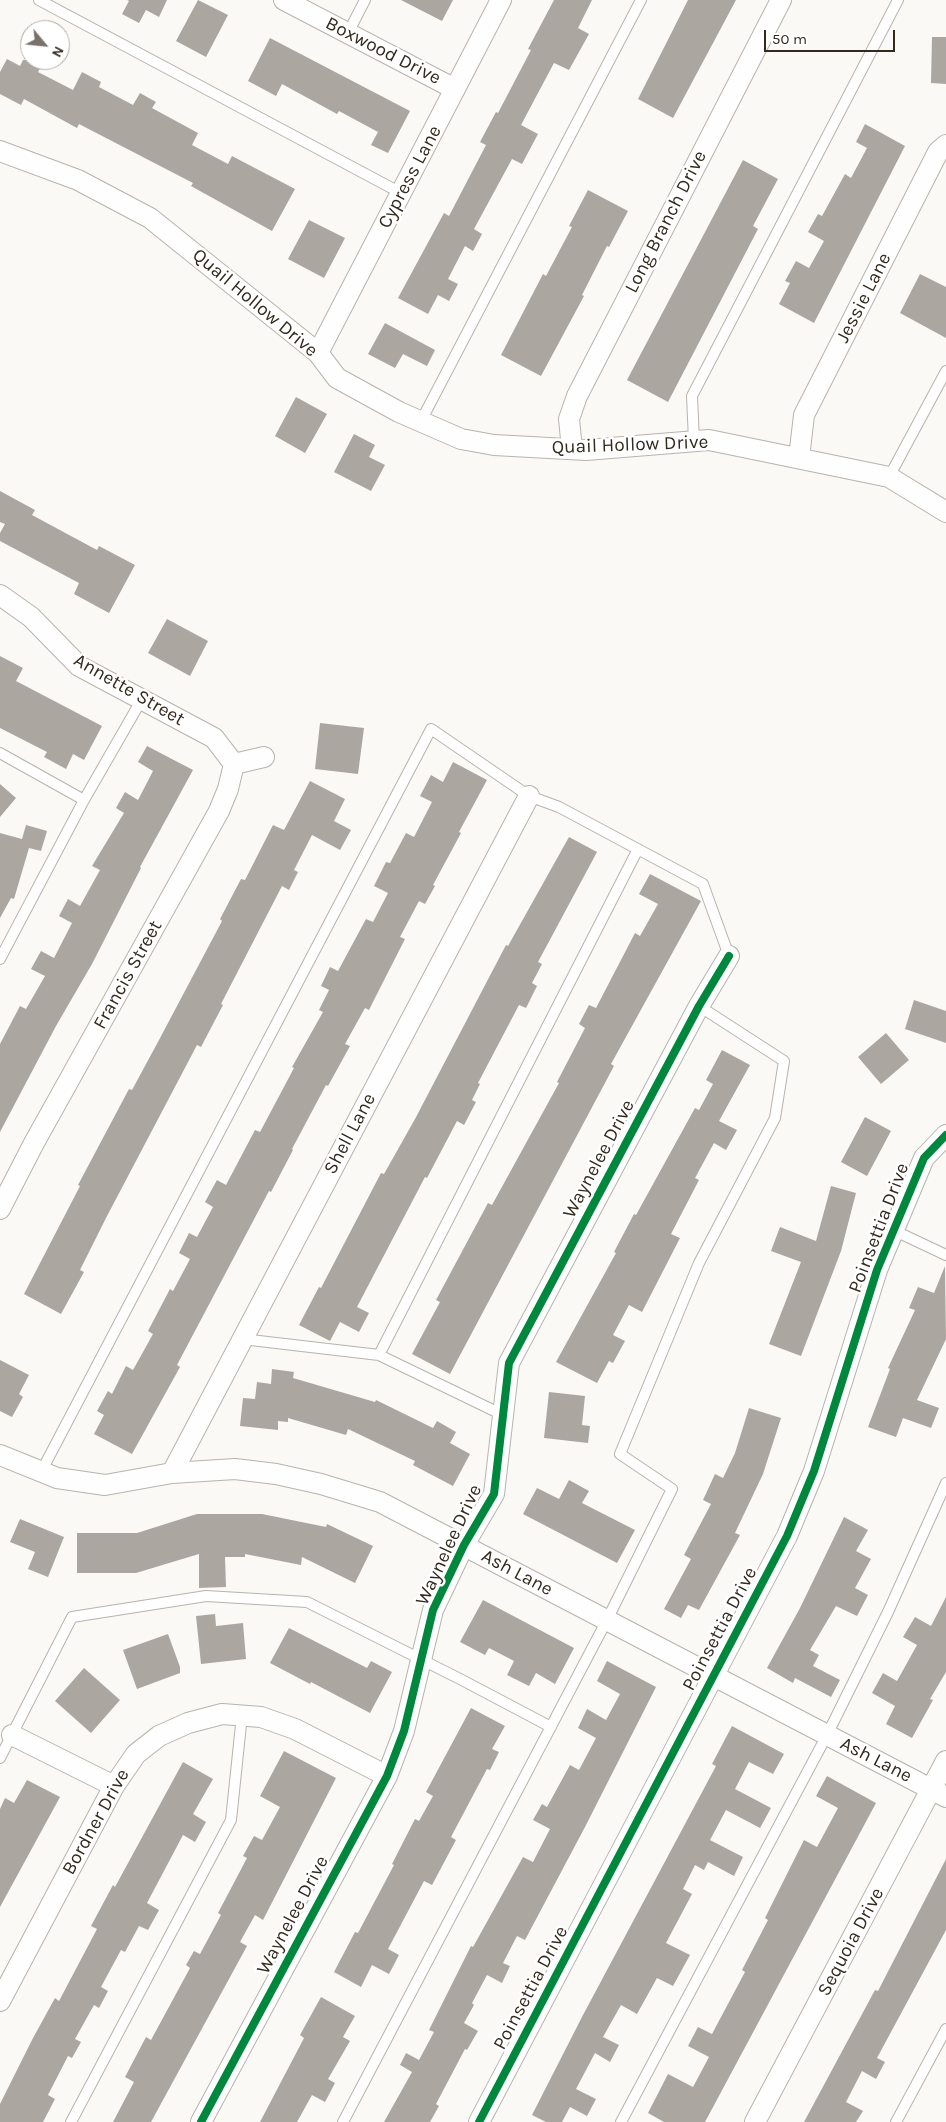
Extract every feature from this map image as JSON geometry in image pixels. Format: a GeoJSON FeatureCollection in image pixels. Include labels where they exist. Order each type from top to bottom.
{"type":"FeatureCollection","features":[{"type":"Feature","properties":{"kind":"street","name":"Boxwood Drive"},"geometry":{"type":"LineString","coordinates":[[284,0],[455,89]]}},
{"type":"Feature","properties":{"kind":"street","name":"Cypress Lane"},"geometry":{"type":"LineString","coordinates":[[318,354],[501,0]]}},
{"type":"Feature","properties":{"kind":"street","name":"Long Branch Drive"},"geometry":{"type":"LineString","coordinates":[[572,449],[569,419],[577,396],[781,0]]}},
{"type":"Feature","properties":{"kind":"street","name":"Jessie Lane"},"geometry":{"type":"LineString","coordinates":[[800,458],[804,415],[938,152],[946,145]]}},
{"type":"Feature","properties":{"kind":"street","name":"Quail Hollow Drive"},"geometry":{"type":"LineString","coordinates":[[0,151],[78,180],[150,218],[318,354],[337,378],[421,421],[461,439],[494,445],[586,450],[709,440],[889,477],[946,512]]}},
{"type":"Feature","properties":{"kind":"street","name":"Annette Street"},"geometry":{"type":"LineString","coordinates":[[0,595],[31,617],[79,666],[214,738],[234,764]]}},
{"type":"Feature","properties":{"kind":"street"},"geometry":{"type":"LineString","coordinates":[[234,764],[264,757]]}},
{"type":"Feature","properties":{"kind":"street","name":"Francis Street"},"geometry":{"type":"LineString","coordinates":[[0,1209],[34,1143],[219,811],[228,789],[234,764]]}},
{"type":"Feature","properties":{"kind":"street","name":"Shell Lane"},"geometry":{"type":"LineString","coordinates":[[172,1473],[528,796]]}},
{"type":"Feature","properties":{"kind":"street","name":"Waynelee Drive"},"geometry":{"type":"LineString","coordinates":[[201,2122],[387,1776],[404,1731],[433,1610],[464,1545],[494,1494],[509,1363],[699,1006],[729,956]]}},
{"type":"Feature","properties":{"kind":"street","name":"Poinsettia Drive"},"geometry":{"type":"LineString","coordinates":[[479,2122],[787,1536],[814,1472],[877,1270],[924,1158],[946,1135]]}},
{"type":"Feature","properties":{"kind":"street","name":"Ash Lane"},"geometry":{"type":"LineString","coordinates":[[0,1455],[57,1478],[105,1485],[172,1473],[236,1469],[276,1474],[321,1484],[380,1502],[939,1793]]}},
{"type":"Feature","properties":{"kind":"street","name":"Bordner Drive"},"geometry":{"type":"LineString","coordinates":[[0,2001],[114,1786],[136,1754],[159,1736],[188,1723],[222,1714],[261,1717],[295,1729],[387,1776]]}},
{"type":"Feature","properties":{"kind":"street"},"geometry":{"type":"LineString","coordinates":[[12,1735],[114,1786]]}},
{"type":"Feature","properties":{"kind":"street","name":"Sequoia Drive"},"geometry":{"type":"LineString","coordinates":[[755,2122],[939,1793],[946,1761]]}},
{"type":"Feature","properties":{"kind":"lane"},"geometry":{"type":"LineString","coordinates":[[39,0],[402,193]]}},
{"type":"Feature","properties":{"kind":"lane"},"geometry":{"type":"LineString","coordinates":[[348,33],[365,0]]}},
{"type":"Feature","properties":{"kind":"lane"},"geometry":{"type":"LineString","coordinates":[[421,421],[641,0]]}},
{"type":"Feature","properties":{"kind":"lane"},"geometry":{"type":"LineString","coordinates":[[694,441],[692,396],[898,0]]}},
{"type":"Feature","properties":{"kind":"lane"},"geometry":{"type":"LineString","coordinates":[[889,477],[946,371]]}},
{"type":"Feature","properties":{"kind":"lane"},"geometry":{"type":"LineString","coordinates":[[0,959],[84,800],[142,700]]}},
{"type":"Feature","properties":{"kind":"lane"},"geometry":{"type":"LineString","coordinates":[[41,1472],[430,729],[528,796],[558,807],[703,884],[729,956]]}},
{"type":"Feature","properties":{"kind":"lane"},"geometry":{"type":"LineString","coordinates":[[0,753],[84,800]]}},
{"type":"Feature","properties":{"kind":"lane"},"geometry":{"type":"LineString","coordinates":[[379,1355],[638,849]]}},
{"type":"Feature","properties":{"kind":"lane"},"geometry":{"type":"LineString","coordinates":[[344,2122],[607,1620],[672,1489],[620,1454],[699,1263],[775,1118],[784,1061],[699,1006]]}},
{"type":"Feature","properties":{"kind":"lane"},"geometry":{"type":"LineString","coordinates":[[893,1230],[946,1255]]}},
{"type":"Feature","properties":{"kind":"lane"},"geometry":{"type":"LineString","coordinates":[[242,1339],[379,1355],[503,1415]]}},
{"type":"Feature","properties":{"kind":"lane"},"geometry":{"type":"LineString","coordinates":[[622,2122],[827,1735],[888,1612],[946,1483]]}},
{"type":"Feature","properties":{"kind":"lane"},"geometry":{"type":"LineString","coordinates":[[0,1758],[72,1617],[206,1596],[307,1602],[551,1727]]}},
{"type":"Feature","properties":{"kind":"lane"},"geometry":{"type":"LineString","coordinates":[[71,2122],[231,1820],[242,1715]]}},
{"type":"Feature","properties":{"kind":"lane"},"geometry":{"type":"LineString","coordinates":[[896,2122],[946,2029]]}},
{"type":"Feature","properties":{"kind":"building"},"geometry":{"type":"Polygon","coordinates":[[[127,0],[167,0],[159,17],[146,10],[139,23],[122,14],[129,1],[127,0]]]}},
{"type":"Feature","properties":{"kind":"building"},"geometry":{"type":"Polygon","coordinates":[[[198,0],[228,15],[206,57],[176,41],[198,0]]]}},
{"type":"Feature","properties":{"kind":"building"},"geometry":{"type":"Polygon","coordinates":[[[401,0],[453,0],[442,21],[401,0]]]}},
{"type":"Feature","properties":{"kind":"building"},"geometry":{"type":"Polygon","coordinates":[[[554,0],[592,0],[578,28],[589,34],[569,70],[554,63],[521,125],[538,134],[522,164],[512,159],[474,229],[482,234],[473,251],[465,246],[448,279],[458,284],[449,301],[438,295],[428,314],[398,298],[444,213],[449,216],[486,145],[480,142],[496,112],[498,113],[531,50],[528,49],[554,0]]]}},
{"type":"Feature","properties":{"kind":"building"},"geometry":{"type":"Polygon","coordinates":[[[688,0],[736,0],[673,118],[638,99],[688,0]]]}},
{"type":"Feature","properties":{"kind":"building"},"geometry":{"type":"Polygon","coordinates":[[[932,37],[946,37],[946,84],[931,83],[932,37]]]}},
{"type":"Feature","properties":{"kind":"building"},"geometry":{"type":"Polygon","coordinates":[[[270,38],[410,111],[388,153],[371,145],[378,132],[339,111],[337,114],[282,84],[276,96],[248,81],[270,38]]]}},
{"type":"Feature","properties":{"kind":"building"},"geometry":{"type":"Polygon","coordinates":[[[7,59],[20,66],[20,70],[39,70],[38,72],[73,90],[82,72],[101,82],[99,87],[133,105],[140,93],[156,102],[152,108],[198,133],[192,145],[228,164],[232,156],[295,189],[272,231],[191,186],[193,183],[79,124],[77,128],[24,99],[21,105],[0,94],[0,72],[7,59]]]}},
{"type":"Feature","properties":{"kind":"building"},"geometry":{"type":"Polygon","coordinates":[[[865,124],[905,146],[814,323],[779,304],[790,283],[785,281],[796,261],[809,268],[824,241],[808,232],[818,214],[822,216],[845,174],[851,178],[867,148],[856,142],[865,124]]]}},
{"type":"Feature","properties":{"kind":"building"},"geometry":{"type":"Polygon","coordinates":[[[743,160],[778,179],[753,226],[758,229],[668,402],[627,380],[743,160]]]}},
{"type":"Feature","properties":{"kind":"building"},"geometry":{"type":"Polygon","coordinates":[[[588,190],[628,211],[609,247],[607,246],[582,295],[584,296],[541,376],[501,355],[543,274],[546,276],[572,227],[569,226],[588,190]]]}},
{"type":"Feature","properties":{"kind":"building"},"geometry":{"type":"Polygon","coordinates":[[[309,220],[345,238],[324,278],[288,259],[309,220]]]}},
{"type":"Feature","properties":{"kind":"building"},"geometry":{"type":"Polygon","coordinates":[[[920,274],[946,287],[946,338],[900,313],[920,274]]]}},
{"type":"Feature","properties":{"kind":"building"},"geometry":{"type":"Polygon","coordinates":[[[385,323],[435,350],[427,366],[403,354],[395,368],[368,354],[385,323]]]}},
{"type":"Feature","properties":{"kind":"building"},"geometry":{"type":"Polygon","coordinates":[[[296,397],[327,414],[305,453],[275,436],[296,397]]]}},
{"type":"Feature","properties":{"kind":"building"},"geometry":{"type":"Polygon","coordinates":[[[354,434],[375,445],[369,457],[385,465],[371,491],[334,472],[354,434]]]}},
{"type":"Feature","properties":{"kind":"building"},"geometry":{"type":"Polygon","coordinates":[[[0,491],[35,510],[32,515],[97,550],[99,546],[135,565],[109,613],[74,594],[79,583],[0,541],[0,533],[5,524],[0,522],[0,491]]]}},
{"type":"Feature","properties":{"kind":"building"},"geometry":{"type":"Polygon","coordinates":[[[167,619],[208,641],[190,676],[148,653],[167,619]]]}},
{"type":"Feature","properties":{"kind":"building"},"geometry":{"type":"Polygon","coordinates":[[[0,656],[23,668],[16,681],[102,726],[84,760],[73,754],[66,769],[44,757],[47,752],[0,728],[0,656]]]}},
{"type":"Feature","properties":{"kind":"building"},"geometry":{"type":"Polygon","coordinates":[[[320,723],[364,728],[358,774],[315,769],[320,723]]]}},
{"type":"Feature","properties":{"kind":"building"},"geometry":{"type":"Polygon","coordinates":[[[147,746],[193,770],[140,867],[92,964],[56,1026],[0,1132],[0,1044],[20,1006],[26,1009],[45,976],[31,969],[41,951],[54,958],[72,923],[59,916],[68,899],[80,906],[100,870],[92,866],[124,813],[116,808],[125,792],[138,800],[153,771],[138,762],[147,746]]]}},
{"type":"Feature","properties":{"kind":"building"},"geometry":{"type":"Polygon","coordinates":[[[453,762],[487,780],[433,885],[435,886],[425,904],[419,901],[400,937],[405,939],[369,1010],[365,1008],[345,1044],[350,1046],[328,1086],[326,1085],[271,1192],[269,1191],[177,1365],[180,1367],[132,1454],[94,1434],[104,1415],[97,1411],[108,1391],[112,1394],[126,1366],[133,1370],[153,1334],[148,1331],[170,1289],[173,1291],[190,1259],[179,1253],[189,1233],[197,1237],[213,1207],[205,1202],[217,1180],[226,1185],[255,1130],[260,1132],[294,1068],[292,1067],[323,1012],[319,1010],[329,990],[321,986],[330,967],[338,971],[366,919],[373,922],[388,893],[374,886],[386,862],[390,863],[406,833],[414,837],[432,802],[420,796],[431,775],[443,782],[453,762]]]}},
{"type":"Feature","properties":{"kind":"building"},"geometry":{"type":"Polygon","coordinates":[[[310,781],[345,799],[334,821],[351,830],[340,850],[312,835],[294,870],[298,872],[289,890],[282,886],[201,1047],[197,1045],[106,1218],[80,1270],[84,1272],[61,1314],[24,1294],[80,1186],[78,1185],[129,1089],[132,1090],[159,1040],[222,921],[220,919],[241,879],[245,880],[273,825],[284,830],[310,781]]]}},
{"type":"Feature","properties":{"kind":"building"},"geometry":{"type":"Polygon","coordinates":[[[0,784],[16,798],[0,817],[0,784]]]}},
{"type":"Feature","properties":{"kind":"building"},"geometry":{"type":"Polygon","coordinates":[[[26,825],[47,831],[41,851],[29,848],[14,899],[11,898],[0,918],[0,833],[22,839],[26,825]]]}},
{"type":"Feature","properties":{"kind":"building"},"geometry":{"type":"Polygon","coordinates":[[[569,837],[597,852],[538,962],[542,964],[532,983],[537,986],[526,1008],[519,1005],[478,1083],[480,1084],[472,1100],[476,1102],[464,1125],[457,1121],[427,1178],[425,1177],[357,1307],[369,1313],[359,1332],[340,1322],[330,1341],[299,1325],[319,1287],[321,1288],[381,1173],[384,1174],[415,1119],[506,945],[508,946],[569,837]]]}},
{"type":"Feature","properties":{"kind":"building"},"geometry":{"type":"Polygon","coordinates":[[[650,874],[701,901],[611,1064],[614,1066],[450,1374],[412,1354],[440,1302],[436,1300],[488,1203],[492,1205],[559,1083],[557,1082],[585,1028],[579,1024],[589,1005],[596,1008],[635,933],[640,936],[658,904],[639,894],[650,874]]]}},
{"type":"Feature","properties":{"kind":"building"},"geometry":{"type":"Polygon","coordinates":[[[914,1000],[946,1011],[946,1043],[905,1029],[914,1000]]]}},
{"type":"Feature","properties":{"kind":"building"},"geometry":{"type":"Polygon","coordinates":[[[886,1033],[909,1060],[881,1084],[858,1057],[886,1033]]]}},
{"type":"Feature","properties":{"kind":"building"},"geometry":{"type":"Polygon","coordinates":[[[722,1050],[750,1065],[719,1121],[737,1130],[726,1150],[714,1143],[695,1178],[699,1180],[671,1234],[680,1238],[642,1312],[629,1305],[613,1335],[625,1341],[613,1363],[609,1361],[597,1383],[556,1362],[616,1253],[614,1252],[634,1214],[636,1215],[695,1108],[699,1110],[713,1084],[706,1080],[722,1050]]]}},
{"type":"Feature","properties":{"kind":"building"},"geometry":{"type":"Polygon","coordinates":[[[865,1117],[891,1131],[867,1176],[841,1162],[865,1117]]]}},
{"type":"Feature","properties":{"kind":"building"},"geometry":{"type":"Polygon","coordinates":[[[831,1186],[856,1193],[841,1251],[801,1356],[769,1344],[801,1262],[771,1251],[780,1227],[816,1241],[831,1186]]]}},
{"type":"Feature","properties":{"kind":"building"},"geometry":{"type":"Polygon","coordinates":[[[945,1266],[946,1339],[917,1400],[939,1408],[931,1428],[903,1418],[896,1437],[868,1427],[890,1369],[888,1368],[915,1310],[909,1308],[918,1287],[934,1293],[945,1266]]]}},
{"type":"Feature","properties":{"kind":"building"},"geometry":{"type":"Polygon","coordinates":[[[0,1360],[29,1375],[19,1394],[23,1397],[12,1417],[0,1411],[0,1360]]]}},
{"type":"Feature","properties":{"kind":"building"},"geometry":{"type":"Polygon","coordinates":[[[272,1369],[294,1372],[293,1378],[375,1402],[376,1400],[433,1428],[437,1421],[456,1432],[450,1443],[470,1454],[453,1486],[413,1465],[415,1461],[348,1429],[346,1435],[288,1418],[288,1422],[278,1421],[278,1430],[240,1426],[243,1398],[255,1399],[257,1382],[271,1384],[272,1369]]]}},
{"type":"Feature","properties":{"kind":"building"},"geometry":{"type":"Polygon","coordinates":[[[549,1392],[585,1396],[582,1425],[590,1426],[588,1443],[544,1438],[549,1392]]]}},
{"type":"Feature","properties":{"kind":"building"},"geometry":{"type":"Polygon","coordinates":[[[749,1408],[781,1418],[763,1474],[735,1533],[740,1535],[699,1610],[688,1605],[681,1618],[664,1609],[691,1559],[684,1555],[711,1504],[703,1500],[715,1474],[723,1478],[735,1453],[749,1408]]]}},
{"type":"Feature","properties":{"kind":"building"},"geometry":{"type":"Polygon","coordinates":[[[569,1480],[589,1491],[582,1503],[635,1530],[617,1563],[523,1514],[537,1488],[559,1499],[569,1480]]]}},
{"type":"Feature","properties":{"kind":"building"},"geometry":{"type":"Polygon","coordinates":[[[197,1514],[262,1514],[326,1527],[327,1524],[373,1546],[355,1583],[302,1557],[301,1565],[245,1554],[245,1557],[225,1557],[226,1587],[199,1588],[199,1554],[136,1573],[77,1573],[77,1533],[137,1533],[197,1514]]]}},
{"type":"Feature","properties":{"kind":"building"},"geometry":{"type":"Polygon","coordinates":[[[844,1517],[868,1530],[856,1551],[871,1559],[855,1588],[868,1595],[857,1616],[836,1606],[810,1650],[819,1655],[813,1666],[840,1680],[831,1697],[795,1678],[793,1683],[767,1668],[800,1608],[844,1517]]]}},
{"type":"Feature","properties":{"kind":"building"},"geometry":{"type":"Polygon","coordinates":[[[20,1519],[64,1537],[48,1577],[28,1569],[35,1552],[10,1542],[20,1519]]]}},
{"type":"Feature","properties":{"kind":"building"},"geometry":{"type":"Polygon","coordinates":[[[946,1597],[946,1672],[930,1699],[933,1700],[912,1738],[886,1724],[895,1706],[872,1693],[883,1673],[897,1681],[917,1645],[903,1637],[915,1617],[931,1626],[946,1597]]]}},
{"type":"Feature","properties":{"kind":"building"},"geometry":{"type":"Polygon","coordinates":[[[483,1600],[574,1648],[555,1684],[536,1673],[529,1686],[507,1675],[514,1661],[489,1648],[485,1655],[460,1642],[483,1600]]]}},
{"type":"Feature","properties":{"kind":"building"},"geometry":{"type":"Polygon","coordinates":[[[215,1614],[216,1626],[243,1623],[246,1659],[201,1664],[196,1616],[215,1614]]]}},
{"type":"Feature","properties":{"kind":"building"},"geometry":{"type":"Polygon","coordinates":[[[289,1628],[367,1668],[371,1661],[392,1672],[370,1713],[270,1663],[289,1628]]]}},
{"type":"Feature","properties":{"kind":"building"},"geometry":{"type":"Polygon","coordinates":[[[168,1634],[180,1667],[180,1673],[137,1689],[123,1650],[168,1634]]]}},
{"type":"Feature","properties":{"kind":"building"},"geometry":{"type":"Polygon","coordinates":[[[607,1661],[656,1687],[525,1940],[517,1936],[503,1963],[510,1966],[502,1983],[487,1975],[472,2003],[474,2005],[464,2023],[478,2031],[467,2050],[465,2049],[436,2104],[439,2106],[430,2122],[384,2122],[412,2072],[400,2065],[406,2053],[419,2060],[434,2032],[429,2030],[471,1946],[473,1947],[523,1857],[533,1862],[550,1829],[533,1820],[542,1804],[547,1807],[570,1765],[579,1770],[596,1738],[578,1728],[587,1709],[606,1720],[620,1694],[597,1681],[607,1661]]]}},
{"type":"Feature","properties":{"kind":"building"},"geometry":{"type":"Polygon","coordinates":[[[84,1668],[120,1700],[91,1733],[55,1701],[84,1668]]]}},
{"type":"Feature","properties":{"kind":"building"},"geometry":{"type":"Polygon","coordinates":[[[471,1708],[505,1726],[492,1749],[499,1752],[490,1770],[487,1769],[451,1837],[456,1840],[432,1885],[424,1881],[388,1949],[399,1955],[389,1974],[372,1965],[361,1987],[334,1972],[355,1932],[358,1933],[394,1865],[392,1864],[415,1819],[419,1821],[433,1796],[426,1792],[471,1708]]]}},
{"type":"Feature","properties":{"kind":"building"},"geometry":{"type":"Polygon","coordinates":[[[732,1726],[784,1754],[773,1774],[749,1762],[735,1789],[771,1808],[760,1828],[726,1810],[710,1840],[743,1857],[734,1876],[708,1862],[704,1870],[695,1865],[683,1889],[692,1894],[666,1943],[690,1955],[673,1986],[657,1978],[637,2014],[621,2005],[603,2037],[619,2045],[610,2062],[595,2053],[576,2089],[596,2099],[587,2116],[570,2107],[562,2122],[546,2122],[532,2115],[583,2015],[716,1766],[712,1764],[732,1726]]]}},
{"type":"Feature","properties":{"kind":"building"},"geometry":{"type":"Polygon","coordinates":[[[284,1751],[336,1778],[263,1920],[255,1915],[240,1942],[247,1946],[151,2122],[113,2122],[134,2082],[125,2077],[146,2037],[151,2040],[190,1968],[186,1965],[194,1951],[200,1954],[221,1915],[218,1913],[247,1858],[243,1856],[254,1836],[262,1840],[280,1807],[260,1796],[284,1751]]]}},
{"type":"Feature","properties":{"kind":"building"},"geometry":{"type":"Polygon","coordinates":[[[183,1762],[213,1779],[193,1814],[206,1822],[195,1842],[183,1835],[147,1903],[159,1910],[148,1930],[139,1926],[125,1952],[121,1950],[101,1987],[108,1991],[99,2008],[94,2005],[75,2039],[81,2042],[72,2058],[68,2056],[48,2095],[55,2099],[43,2122],[0,2122],[0,2104],[33,2038],[55,1998],[59,2001],[97,1929],[91,1926],[113,1885],[115,1887],[183,1762]]]}},
{"type":"Feature","properties":{"kind":"building"},"geometry":{"type":"Polygon","coordinates":[[[827,1776],[876,1803],[705,2122],[664,2122],[648,2113],[668,2074],[693,2087],[709,2057],[688,2046],[698,2027],[712,2034],[745,1972],[742,1970],[768,1920],[765,1918],[804,1840],[817,1847],[838,1808],[816,1796],[827,1776]]]}},
{"type":"Feature","properties":{"kind":"building"},"geometry":{"type":"Polygon","coordinates":[[[27,1780],[60,1797],[0,1907],[0,1809],[5,1798],[14,1803],[27,1780]]]}},
{"type":"Feature","properties":{"kind":"building"},"geometry":{"type":"Polygon","coordinates":[[[946,1859],[946,1930],[877,2058],[885,2062],[876,2079],[862,2071],[846,2102],[863,2111],[856,2122],[804,2122],[875,1990],[878,1991],[946,1859]]]}},
{"type":"Feature","properties":{"kind":"building"},"geometry":{"type":"Polygon","coordinates":[[[321,1997],[355,2016],[343,2037],[350,2041],[328,2079],[335,2083],[325,2102],[312,2095],[297,2122],[260,2122],[304,2038],[300,2035],[321,1997]]]}},
{"type":"Feature","properties":{"kind":"cycle path"},"geometry":{"type":"LineString","coordinates":[[201,2122],[387,1776],[404,1731],[433,1610],[464,1545],[494,1494],[509,1363],[699,1006],[729,956]]}},
{"type":"Feature","properties":{"kind":"cycle path"},"geometry":{"type":"LineString","coordinates":[[479,2122],[787,1536],[814,1471],[877,1270],[924,1158],[946,1135]]}}]}
